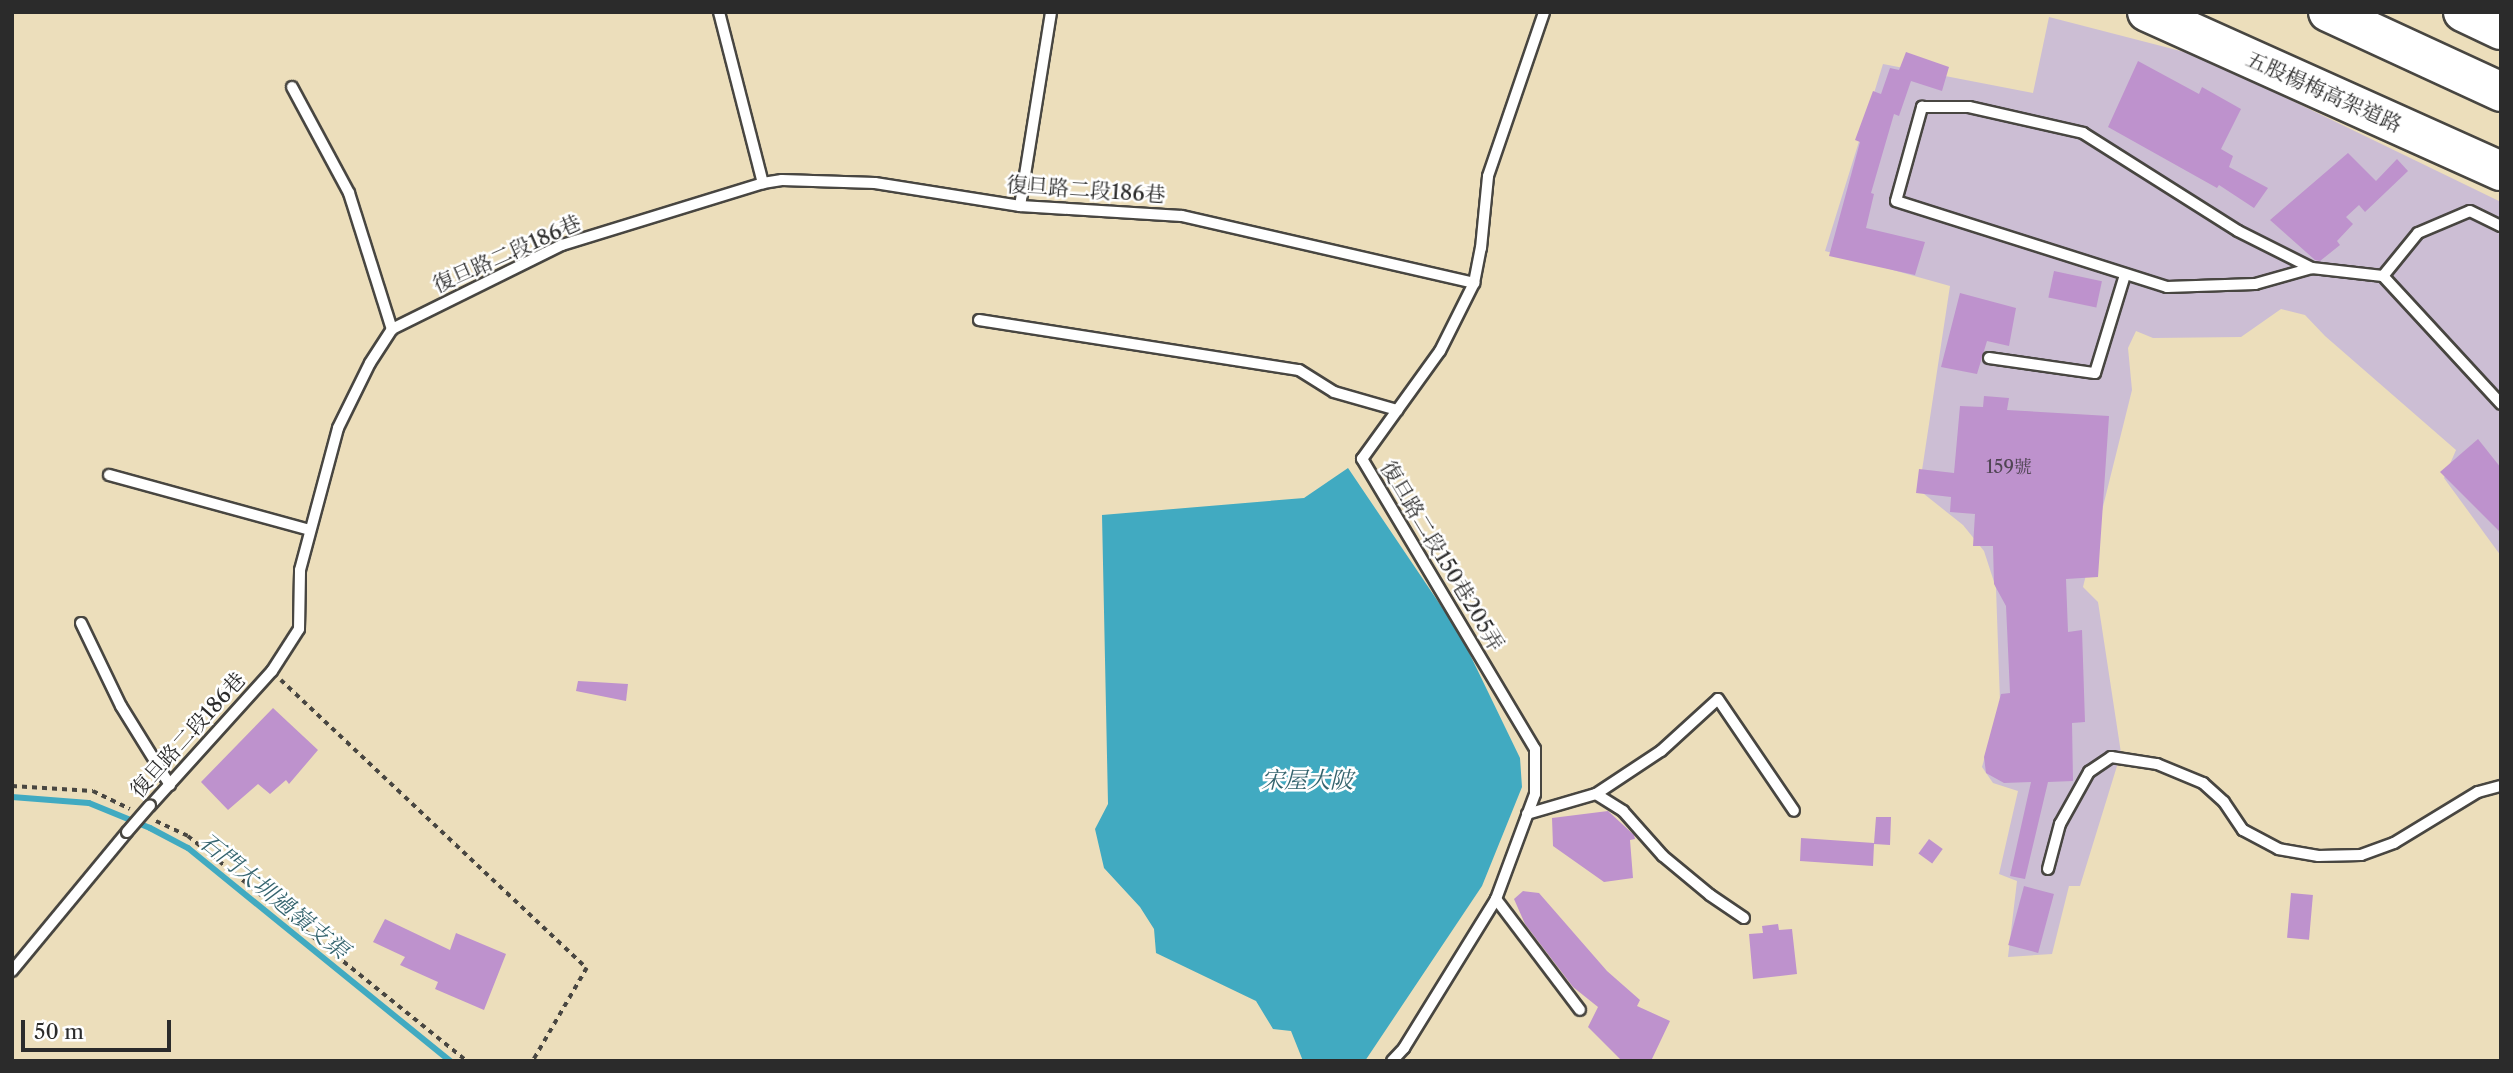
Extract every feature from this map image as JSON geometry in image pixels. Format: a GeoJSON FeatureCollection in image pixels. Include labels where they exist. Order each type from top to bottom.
{"type":"FeatureCollection","features":[{"type":"Feature","properties":{"kind":"highway","name":"五股楊梅高架道路"},"geometry":{"type":"LineString","coordinates":[[2147,12],[2501,172]]}},
{"type":"Feature","properties":{"kind":"highway"},"geometry":{"type":"LineString","coordinates":[[2328,12],[2501,92]]}},
{"type":"Feature","properties":{"kind":"highway"},"geometry":{"type":"LineString","coordinates":[[2451,71],[2501,100]]}},
{"type":"Feature","properties":{"kind":"lane"},"geometry":{"type":"LineString","coordinates":[[719,12],[763,183]]}},
{"type":"Feature","properties":{"kind":"lane"},"geometry":{"type":"LineString","coordinates":[[1020,206],[1051,12]]}},
{"type":"Feature","properties":{"kind":"lane","name":"復旦路二段150巷205弄"},"geometry":{"type":"LineString","coordinates":[[1392,1061],[1404,1048],[1496,899],[1535,794],[1535,749],[1362,459],[1440,351],[1474,283],[1481,248],[1488,176],[1544,12]]}},
{"type":"Feature","properties":{"kind":"lane"},"geometry":{"type":"LineString","coordinates":[[292,87],[349,192],[392,329]]}},
{"type":"Feature","properties":{"kind":"lane"},"geometry":{"type":"LineString","coordinates":[[2312,268],[2255,284],[2167,287],[2125,275],[2081,257],[1896,201],[1922,107],[1969,107],[2083,133],[2238,231],[2312,268],[2383,276],[2501,404]]}},
{"type":"Feature","properties":{"kind":"lane","name":"復旦路二段186巷"},"geometry":{"type":"LineString","coordinates":[[12,971],[127,832],[272,671],[299,629],[300,570],[338,428],[370,363],[392,329],[562,245],[763,183],[782,180],[875,183],[1020,206],[1182,216],[1474,283]]}},
{"type":"Feature","properties":{"kind":"lane"},"geometry":{"type":"LineString","coordinates":[[2383,276],[2418,233],[2459,215],[2470,211],[2501,226]]}},
{"type":"Feature","properties":{"kind":"lane"},"geometry":{"type":"LineString","coordinates":[[1989,358],[2095,373],[2125,275]]}},
{"type":"Feature","properties":{"kind":"lane"},"geometry":{"type":"LineString","coordinates":[[979,320],[1299,370],[1334,392],[1397,410]]}},
{"type":"Feature","properties":{"kind":"lane"},"geometry":{"type":"LineString","coordinates":[[110,475],[310,530]]}},
{"type":"Feature","properties":{"kind":"lane"},"geometry":{"type":"LineString","coordinates":[[81,623],[121,706],[170,785]]}},
{"type":"Feature","properties":{"kind":"lane"},"geometry":{"type":"LineString","coordinates":[[1527,814],[1596,794],[1661,751],[1718,699],[1794,811]]}},
{"type":"Feature","properties":{"kind":"lane"},"geometry":{"type":"LineString","coordinates":[[2048,869],[2060,824],[2089,772],[2110,757],[2157,764],[2203,783],[2224,802],[2243,830],[2278,849],[2318,856],[2361,855],[2394,843],[2478,792],[2501,786]]}},
{"type":"Feature","properties":{"kind":"lane"},"geometry":{"type":"LineString","coordinates":[[1596,794],[1623,811],[1662,856],[1710,895],[1744,918]]}},
{"type":"Feature","properties":{"kind":"lane"},"geometry":{"type":"LineString","coordinates":[[1496,899],[1580,1010]]}},
{"type":"Feature","properties":{"kind":"path"},"geometry":{"type":"LineString","coordinates":[[272,671],[587,968],[533,1061]]}},
{"type":"Feature","properties":{"kind":"path"},"geometry":{"type":"LineString","coordinates":[[12,786],[93,791],[140,813]]}},
{"type":"Feature","properties":{"kind":"path"},"geometry":{"type":"LineString","coordinates":[[152,819],[188,836],[467,1061]]}},
{"type":"Feature","properties":{"kind":"shaded area"},"geometry":{"type":"Polygon","coordinates":[[[2049,17],[2200,56],[2501,202],[2501,556],[2444,478],[2456,450],[2325,336],[2305,315],[2281,309],[2241,337],[2153,338],[2136,331],[2128,348],[2132,390],[2083,587],[2098,602],[2121,753],[2080,886],[2069,886],[2052,954],[2008,957],[2017,881],[1999,874],[2018,791],[1993,783],[1982,767],[2000,702],[1996,588],[1984,551],[1963,525],[1919,490],[1950,286],[1825,251],[1883,64],[2033,93],[2049,17]]]}},
{"type":"Feature","properties":{"kind":"water","name":"宋屋大陂"},"geometry":{"type":"Polygon","coordinates":[[[1348,468],[1460,634],[1520,758],[1522,787],[1482,886],[1365,1061],[1303,1061],[1291,1031],[1273,1029],[1256,1001],[1156,953],[1154,929],[1140,907],[1104,868],[1095,829],[1108,804],[1102,515],[1304,498],[1348,468]]]}},
{"type":"Feature","properties":{"kind":"building"},"geometry":{"type":"Polygon","coordinates":[[[1906,52],[1949,67],[1942,91],[1911,81],[1899,116],[1894,114],[1871,193],[1874,194],[1866,228],[1925,242],[1915,275],[1829,256],[1860,142],[1855,140],[1873,91],[1881,94],[1890,68],[1899,70],[1906,52]]]}},
{"type":"Feature","properties":{"kind":"building"},"geometry":{"type":"Polygon","coordinates":[[[2138,61],[2199,94],[2202,87],[2241,109],[2221,149],[2233,156],[2229,167],[2268,188],[2254,208],[2219,185],[2217,188],[2108,127],[2138,61]]]}},
{"type":"Feature","properties":{"kind":"building"},"geometry":{"type":"Polygon","coordinates":[[[2348,153],[2376,181],[2397,159],[2408,171],[2365,212],[2359,205],[2346,217],[2353,224],[2337,241],[2340,245],[2320,261],[2315,260],[2270,220],[2348,153]]]}},
{"type":"Feature","properties":{"kind":"building"},"geometry":{"type":"Polygon","coordinates":[[[2054,271],[2102,281],[2096,308],[2048,297],[2054,271]]]}},
{"type":"Feature","properties":{"kind":"building"},"geometry":{"type":"Polygon","coordinates":[[[1960,293],[2016,308],[2009,346],[1987,341],[1977,374],[1941,367],[1960,293]]]}},
{"type":"Feature","properties":{"kind":"building"},"geometry":{"type":"Polygon","coordinates":[[[1984,396],[2009,398],[2007,410],[2109,416],[2098,577],[2066,579],[2068,632],[2082,630],[2085,722],[2072,723],[2073,781],[2048,782],[2025,879],[2010,876],[2031,782],[2004,783],[1986,773],[1984,757],[2001,694],[2010,693],[2006,606],[1994,584],[1993,546],[1973,546],[1975,514],[1950,512],[1951,497],[1916,493],[1919,469],[1954,473],[1960,406],[1983,407],[1984,396]]]}},
{"type":"Feature","properties":{"kind":"building"},"geometry":{"type":"Polygon","coordinates":[[[2478,439],[2501,468],[2501,533],[2440,472],[2478,439]]]}},
{"type":"Feature","properties":{"kind":"building"},"geometry":{"type":"Polygon","coordinates":[[[578,681],[628,684],[626,701],[576,691],[578,681]]]}},
{"type":"Feature","properties":{"kind":"building"},"geometry":{"type":"Polygon","coordinates":[[[273,708],[318,750],[289,784],[286,780],[270,794],[258,784],[228,810],[201,782],[273,708]]]}},
{"type":"Feature","properties":{"kind":"building"},"geometry":{"type":"Polygon","coordinates":[[[1608,811],[1634,835],[1635,839],[1630,840],[1633,878],[1604,882],[1553,846],[1552,818],[1608,811]]]}},
{"type":"Feature","properties":{"kind":"building"},"geometry":{"type":"Polygon","coordinates":[[[1876,817],[1891,817],[1890,845],[1874,844],[1873,866],[1800,861],[1801,838],[1874,843],[1876,817]]]}},
{"type":"Feature","properties":{"kind":"building"},"geometry":{"type":"Polygon","coordinates":[[[1929,839],[1943,849],[1932,864],[1918,854],[1929,839]]]}},
{"type":"Feature","properties":{"kind":"building"},"geometry":{"type":"Polygon","coordinates":[[[2024,886],[2054,894],[2038,953],[2008,945],[2024,886]]]}},
{"type":"Feature","properties":{"kind":"building"},"geometry":{"type":"Polygon","coordinates":[[[1523,891],[1539,893],[1607,971],[1640,1000],[1637,1006],[1670,1021],[1651,1061],[1622,1061],[1588,1027],[1598,1007],[1573,987],[1525,924],[1514,899],[1523,891]]]}},
{"type":"Feature","properties":{"kind":"building"},"geometry":{"type":"Polygon","coordinates":[[[2291,893],[2313,895],[2309,940],[2287,938],[2291,893]]]}},
{"type":"Feature","properties":{"kind":"building"},"geometry":{"type":"Polygon","coordinates":[[[385,919],[450,950],[456,933],[506,954],[484,1010],[435,989],[438,982],[400,965],[405,957],[373,942],[385,919]]]}},
{"type":"Feature","properties":{"kind":"building"},"geometry":{"type":"Polygon","coordinates":[[[1778,924],[1779,930],[1792,929],[1797,974],[1753,979],[1749,934],[1763,933],[1762,926],[1778,924]]]}},
{"type":"Feature","properties":{"kind":"waterway","name":"石門大圳過嶺支渠"},"geometry":{"type":"LineString","coordinates":[[12,797],[89,803],[150,828],[188,848],[450,1061]]}}]}
